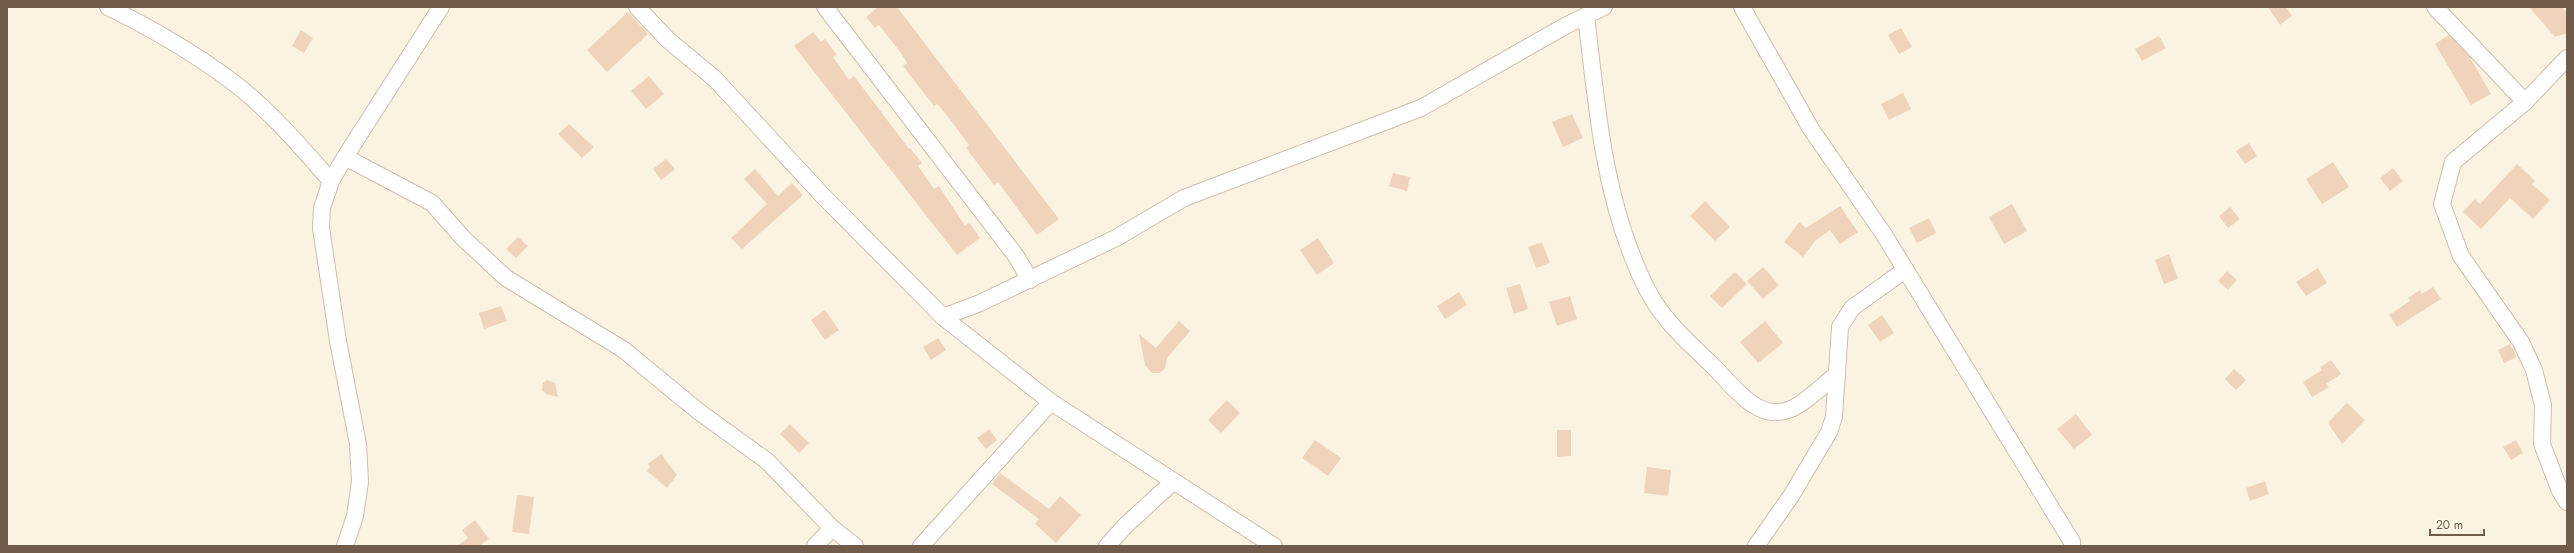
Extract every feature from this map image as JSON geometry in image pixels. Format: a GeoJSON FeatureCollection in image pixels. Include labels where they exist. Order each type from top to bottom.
{"type":"FeatureCollection","features":[{"type":"Feature","properties":{"kind":"street"},"geometry":{"type":"LineString","coordinates":[[108,7],[153,29],[231,81],[288,133],[331,181]]}},
{"type":"Feature","properties":{"kind":"street"},"geometry":{"type":"LineString","coordinates":[[345,546],[355,516],[360,482],[358,444],[338,341],[321,228],[322,208],[331,181],[345,157],[441,7]]}},
{"type":"Feature","properties":{"kind":"street"},"geometry":{"type":"LineString","coordinates":[[637,7],[667,39],[715,79],[823,196],[943,317],[1051,402],[1274,546]]}},
{"type":"Feature","properties":{"kind":"street"},"geometry":{"type":"LineString","coordinates":[[825,7],[1016,256],[1030,280]]}},
{"type":"Feature","properties":{"kind":"street"},"geometry":{"type":"LineString","coordinates":[[943,317],[1030,280],[1116,238],[1184,198],[1421,108],[1604,7]]}},
{"type":"Feature","properties":{"kind":"street"},"geometry":{"type":"LineString","coordinates":[[1742,7],[1811,129],[1883,233],[2072,542],[2072,546]]}},
{"type":"Feature","properties":{"kind":"street"},"geometry":{"type":"LineString","coordinates":[[2435,7],[2525,102]]}},
{"type":"Feature","properties":{"kind":"street"},"geometry":{"type":"LineString","coordinates":[[1586,16],[1603,157],[1610,188],[1622,232],[1644,284],[1658,309],[1676,330],[1740,394],[1763,412],[1778,412],[1792,408],[1837,374]]}},
{"type":"Feature","properties":{"kind":"street"},"geometry":{"type":"LineString","coordinates":[[2567,58],[2525,102],[2453,162],[2442,204],[2461,256],[2521,342],[2534,370],[2543,405],[2542,444],[2560,491],[2567,502]]}},
{"type":"Feature","properties":{"kind":"street"},"geometry":{"type":"LineString","coordinates":[[345,157],[432,204],[463,238],[506,278],[624,350],[698,411],[767,461],[832,528],[855,546]]}},
{"type":"Feature","properties":{"kind":"street"},"geometry":{"type":"LineString","coordinates":[[1756,546],[1791,496],[1829,432],[1834,417],[1840,327],[1852,308],[1905,270]]}},
{"type":"Feature","properties":{"kind":"street"},"geometry":{"type":"LineString","coordinates":[[921,546],[1051,402]]}},
{"type":"Feature","properties":{"kind":"street"},"geometry":{"type":"LineString","coordinates":[[1107,546],[1126,525],[1173,482]]}},
{"type":"Feature","properties":{"kind":"street"},"geometry":{"type":"LineString","coordinates":[[815,546],[832,528]]}},
{"type":"Feature","properties":{"kind":"building"},"geometry":{"type":"Polygon","coordinates":[[[878,7],[897,7],[1059,219],[1037,235],[998,182],[994,185],[966,148],[969,145],[949,118],[937,104],[934,106],[903,66],[907,63],[901,53],[879,25],[875,28],[866,17],[878,7]]]}},
{"type":"Feature","properties":{"kind":"building"},"geometry":{"type":"Polygon","coordinates":[[[2268,7],[2286,7],[2292,16],[2280,25],[2268,7]]]}},
{"type":"Feature","properties":{"kind":"building"},"geometry":{"type":"Polygon","coordinates":[[[2529,7],[2562,7],[2567,13],[2567,33],[2555,37],[2529,7]]]}},
{"type":"Feature","properties":{"kind":"building"},"geometry":{"type":"Polygon","coordinates":[[[628,12],[648,34],[607,72],[587,50],[628,12]]]}},
{"type":"Feature","properties":{"kind":"building"},"geometry":{"type":"Polygon","coordinates":[[[1901,28],[1912,47],[1899,54],[1888,35],[1901,28]]]}},
{"type":"Feature","properties":{"kind":"building"},"geometry":{"type":"Polygon","coordinates":[[[301,30],[313,38],[304,53],[292,46],[301,30]]]}},
{"type":"Feature","properties":{"kind":"building"},"geometry":{"type":"Polygon","coordinates":[[[813,32],[821,42],[825,39],[837,55],[833,57],[849,80],[854,76],[909,149],[910,148],[922,163],[918,166],[934,189],[939,186],[965,226],[969,222],[980,238],[957,255],[794,46],[813,32]]]}},
{"type":"Feature","properties":{"kind":"building"},"geometry":{"type":"Polygon","coordinates":[[[2449,35],[2469,56],[2491,94],[2471,105],[2435,44],[2449,35]]]}},
{"type":"Feature","properties":{"kind":"building"},"geometry":{"type":"Polygon","coordinates":[[[2159,36],[2166,48],[2142,61],[2135,49],[2159,36]]]}},
{"type":"Feature","properties":{"kind":"building"},"geometry":{"type":"Polygon","coordinates":[[[649,76],[664,94],[646,109],[631,91],[649,76]]]}},
{"type":"Feature","properties":{"kind":"building"},"geometry":{"type":"Polygon","coordinates":[[[1903,93],[1911,109],[1889,120],[1881,104],[1903,93]]]}},
{"type":"Feature","properties":{"kind":"building"},"geometry":{"type":"Polygon","coordinates":[[[1572,114],[1583,138],[1563,147],[1552,122],[1572,114]]]}},
{"type":"Feature","properties":{"kind":"building"},"geometry":{"type":"Polygon","coordinates":[[[569,124],[594,147],[582,158],[558,134],[569,124]]]}},
{"type":"Feature","properties":{"kind":"building"},"geometry":{"type":"Polygon","coordinates":[[[2249,143],[2257,156],[2245,164],[2236,151],[2249,143]]]}},
{"type":"Feature","properties":{"kind":"building"},"geometry":{"type":"Polygon","coordinates":[[[666,159],[675,169],[661,180],[653,169],[666,159]]]}},
{"type":"Feature","properties":{"kind":"building"},"geometry":{"type":"Polygon","coordinates":[[[2333,162],[2349,187],[2322,204],[2306,179],[2333,162]]]}},
{"type":"Feature","properties":{"kind":"building"},"geometry":{"type":"Polygon","coordinates":[[[2517,164],[2535,181],[2532,184],[2550,200],[2533,219],[2510,198],[2481,229],[2463,212],[2475,199],[2480,204],[2517,164]]]}},
{"type":"Feature","properties":{"kind":"building"},"geometry":{"type":"Polygon","coordinates":[[[2393,168],[2403,181],[2390,191],[2380,178],[2393,168]]]}},
{"type":"Feature","properties":{"kind":"building"},"geometry":{"type":"Polygon","coordinates":[[[755,169],[778,196],[792,183],[803,195],[742,249],[731,238],[767,204],[744,179],[755,169]]]}},
{"type":"Feature","properties":{"kind":"building"},"geometry":{"type":"Polygon","coordinates":[[[1393,173],[1410,177],[1407,191],[1389,186],[1393,173]]]}},
{"type":"Feature","properties":{"kind":"building"},"geometry":{"type":"Polygon","coordinates":[[[1705,201],[1730,227],[1715,241],[1690,216],[1705,201]]]}},
{"type":"Feature","properties":{"kind":"building"},"geometry":{"type":"Polygon","coordinates":[[[2012,204],[2027,231],[2004,244],[1989,217],[2012,204]]]}},
{"type":"Feature","properties":{"kind":"building"},"geometry":{"type":"Polygon","coordinates":[[[1840,206],[1858,232],[1840,244],[1830,230],[1815,241],[1803,257],[1784,242],[1799,222],[1806,228],[1840,206]]]}},
{"type":"Feature","properties":{"kind":"building"},"geometry":{"type":"Polygon","coordinates":[[[2230,207],[2240,219],[2228,228],[2219,216],[2230,207]]]}},
{"type":"Feature","properties":{"kind":"building"},"geometry":{"type":"Polygon","coordinates":[[[1929,218],[1936,233],[1917,243],[1909,228],[1929,218]]]}},
{"type":"Feature","properties":{"kind":"building"},"geometry":{"type":"Polygon","coordinates":[[[518,237],[528,246],[516,258],[506,249],[518,237]]]}},
{"type":"Feature","properties":{"kind":"building"},"geometry":{"type":"Polygon","coordinates":[[[1318,238],[1334,263],[1317,275],[1300,250],[1318,238]]]}},
{"type":"Feature","properties":{"kind":"building"},"geometry":{"type":"Polygon","coordinates":[[[1542,242],[1550,263],[1536,268],[1528,247],[1542,242]]]}},
{"type":"Feature","properties":{"kind":"building"},"geometry":{"type":"Polygon","coordinates":[[[2169,254],[2178,279],[2164,284],[2155,260],[2169,254]]]}},
{"type":"Feature","properties":{"kind":"building"},"geometry":{"type":"Polygon","coordinates":[[[1763,267],[1779,285],[1763,299],[1747,281],[1763,267]]]}},
{"type":"Feature","properties":{"kind":"building"},"geometry":{"type":"Polygon","coordinates":[[[2318,268],[2327,283],[2306,296],[2296,282],[2318,268]]]}},
{"type":"Feature","properties":{"kind":"building"},"geometry":{"type":"Polygon","coordinates":[[[2227,271],[2237,280],[2228,290],[2218,281],[2227,271]]]}},
{"type":"Feature","properties":{"kind":"building"},"geometry":{"type":"Polygon","coordinates":[[[1735,272],[1747,284],[1722,308],[1710,296],[1735,272]]]}},
{"type":"Feature","properties":{"kind":"building"},"geometry":{"type":"Polygon","coordinates":[[[1520,284],[1528,309],[1514,314],[1506,288],[1520,284]]]}},
{"type":"Feature","properties":{"kind":"building"},"geometry":{"type":"Polygon","coordinates":[[[2433,287],[2441,299],[2397,327],[2389,315],[2410,301],[2408,298],[2420,290],[2422,294],[2433,287]]]}},
{"type":"Feature","properties":{"kind":"building"},"geometry":{"type":"Polygon","coordinates":[[[1459,292],[1467,305],[1445,319],[1437,306],[1459,292]]]}},
{"type":"Feature","properties":{"kind":"building"},"geometry":{"type":"Polygon","coordinates":[[[1570,296],[1577,319],[1557,326],[1549,302],[1570,296]]]}},
{"type":"Feature","properties":{"kind":"building"},"geometry":{"type":"Polygon","coordinates":[[[501,306],[507,321],[484,329],[479,313],[501,306]]]}},
{"type":"Feature","properties":{"kind":"building"},"geometry":{"type":"Polygon","coordinates":[[[825,310],[839,330],[825,340],[811,320],[825,310]]]}},
{"type":"Feature","properties":{"kind":"building"},"geometry":{"type":"Polygon","coordinates":[[[1882,315],[1894,333],[1880,342],[1868,325],[1882,315]]]}},
{"type":"Feature","properties":{"kind":"building"},"geometry":{"type":"Polygon","coordinates":[[[1179,321],[1190,331],[1167,358],[1165,369],[1159,373],[1152,373],[1145,365],[1139,334],[1156,348],[1179,321]]]}},
{"type":"Feature","properties":{"kind":"building"},"geometry":{"type":"Polygon","coordinates":[[[1765,321],[1783,343],[1758,363],[1740,342],[1765,321]]]}},
{"type":"Feature","properties":{"kind":"building"},"geometry":{"type":"Polygon","coordinates":[[[938,338],[946,350],[931,360],[923,347],[938,338]]]}},
{"type":"Feature","properties":{"kind":"building"},"geometry":{"type":"Polygon","coordinates":[[[2510,344],[2517,357],[2504,363],[2498,350],[2510,344]]]}},
{"type":"Feature","properties":{"kind":"building"},"geometry":{"type":"Polygon","coordinates":[[[2331,360],[2341,374],[2326,384],[2329,387],[2312,397],[2303,382],[2322,370],[2320,367],[2331,360]]]}},
{"type":"Feature","properties":{"kind":"building"},"geometry":{"type":"Polygon","coordinates":[[[2234,369],[2246,380],[2236,390],[2225,379],[2234,369]]]}},
{"type":"Feature","properties":{"kind":"building"},"geometry":{"type":"Polygon","coordinates":[[[547,380],[555,383],[558,397],[546,394],[542,390],[543,383],[547,380]]]}},
{"type":"Feature","properties":{"kind":"building"},"geometry":{"type":"Polygon","coordinates":[[[1227,400],[1240,413],[1221,433],[1208,420],[1227,400]]]}},
{"type":"Feature","properties":{"kind":"building"},"geometry":{"type":"Polygon","coordinates":[[[2347,403],[2365,420],[2342,444],[2328,423],[2347,403]]]}},
{"type":"Feature","properties":{"kind":"building"},"geometry":{"type":"Polygon","coordinates":[[[2076,414],[2092,435],[2074,449],[2057,429],[2076,414]]]}},
{"type":"Feature","properties":{"kind":"building"},"geometry":{"type":"Polygon","coordinates":[[[790,424],[809,443],[799,453],[780,434],[790,424]]]}},
{"type":"Feature","properties":{"kind":"building"},"geometry":{"type":"Polygon","coordinates":[[[989,429],[997,440],[986,449],[977,438],[989,429]]]}},
{"type":"Feature","properties":{"kind":"building"},"geometry":{"type":"Polygon","coordinates":[[[1557,430],[1571,430],[1571,456],[1557,457],[1557,430]]]}},
{"type":"Feature","properties":{"kind":"building"},"geometry":{"type":"Polygon","coordinates":[[[1315,440],[1341,458],[1328,476],[1302,458],[1315,440]]]}},
{"type":"Feature","properties":{"kind":"building"},"geometry":{"type":"Polygon","coordinates":[[[2516,440],[2523,453],[2511,460],[2503,447],[2516,440]]]}},
{"type":"Feature","properties":{"kind":"building"},"geometry":{"type":"Polygon","coordinates":[[[661,454],[677,475],[667,488],[647,471],[650,466],[648,464],[661,454]]]}},
{"type":"Feature","properties":{"kind":"building"},"geometry":{"type":"Polygon","coordinates":[[[1647,467],[1671,470],[1668,496],[1644,493],[1647,467]]]}},
{"type":"Feature","properties":{"kind":"building"},"geometry":{"type":"Polygon","coordinates":[[[1000,473],[1049,509],[1060,496],[1081,515],[1056,543],[1035,524],[1039,519],[992,484],[1000,473]]]}},
{"type":"Feature","properties":{"kind":"building"},"geometry":{"type":"Polygon","coordinates":[[[2265,481],[2269,494],[2250,501],[2246,488],[2265,481]]]}},
{"type":"Feature","properties":{"kind":"building"},"geometry":{"type":"Polygon","coordinates":[[[517,495],[534,497],[529,534],[512,532],[517,495]]]}},
{"type":"Feature","properties":{"kind":"building"},"geometry":{"type":"Polygon","coordinates":[[[475,520],[489,539],[479,546],[457,546],[468,538],[462,530],[475,520]]]}}]}
